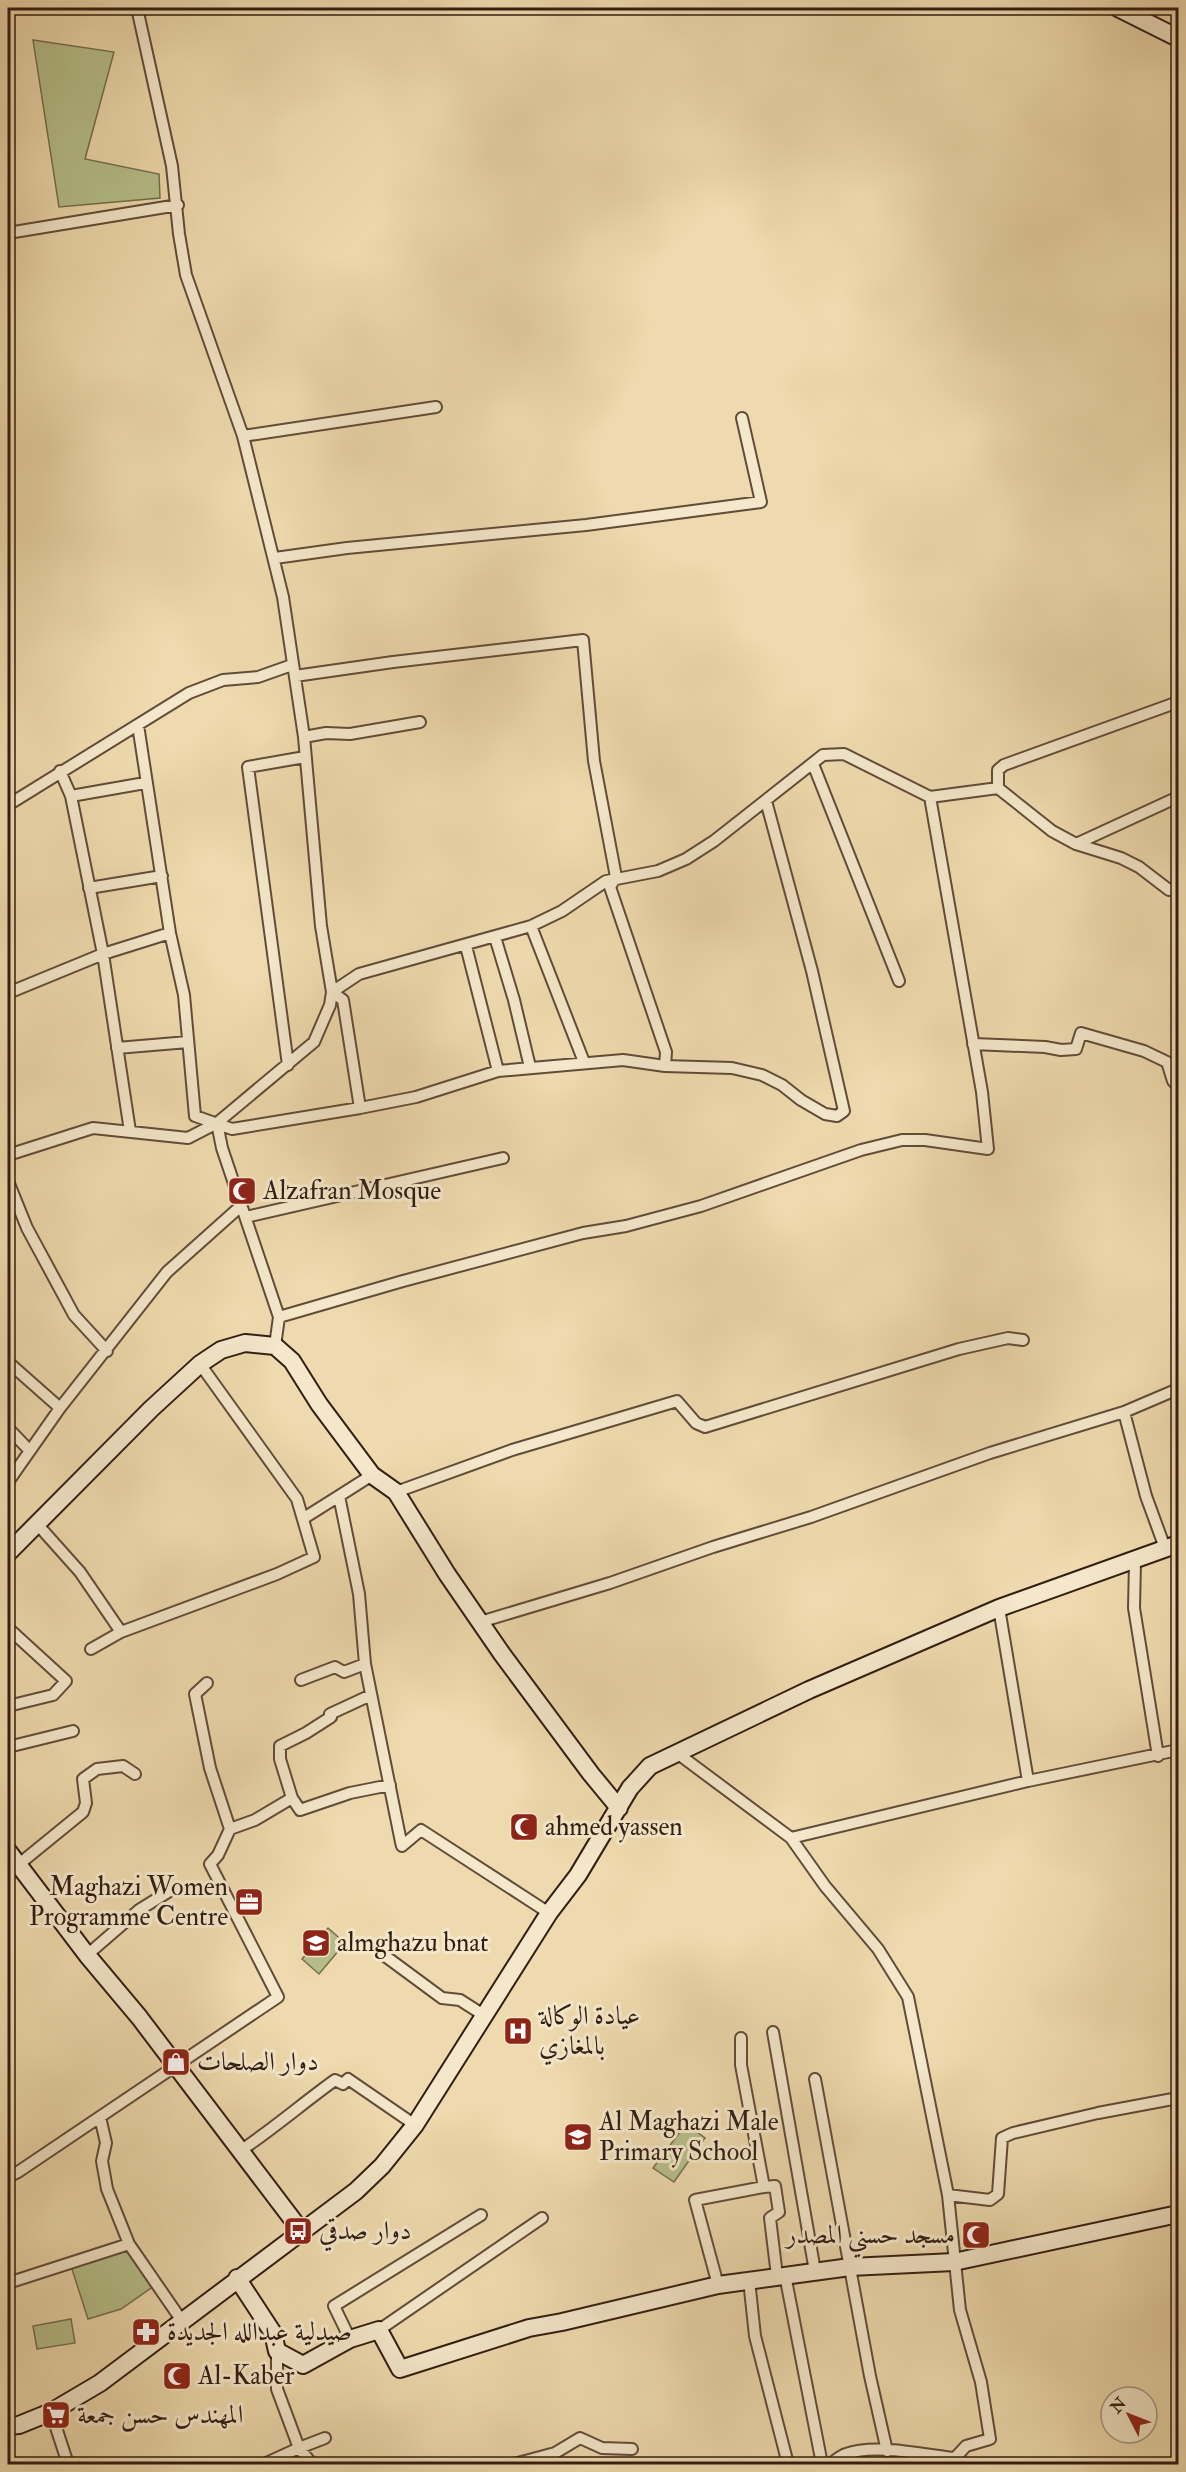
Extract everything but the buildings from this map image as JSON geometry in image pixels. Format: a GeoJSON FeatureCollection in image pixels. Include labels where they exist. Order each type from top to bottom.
{"type":"FeatureCollection","features":[{"type":"Feature","properties":{"kind":"street"},"geometry":{"type":"LineString","coordinates":[[8,1155],[93,1128],[188,1138],[217,1123],[314,1042],[330,1005],[332,992],[321,926],[304,737],[283,597],[243,436],[186,275],[172,166],[137,8]]}},
{"type":"Feature","properties":{"kind":"street"},"geometry":{"type":"LineString","coordinates":[[1118,8],[1179,38]]}},
{"type":"Feature","properties":{"kind":"street"},"geometry":{"type":"LineString","coordinates":[[8,233],[178,205]]}},
{"type":"Feature","properties":{"kind":"street"},"geometry":{"type":"LineString","coordinates":[[243,436],[436,407]]}},
{"type":"Feature","properties":{"kind":"street"},"geometry":{"type":"LineString","coordinates":[[274,558],[586,525],[760,502],[742,418]]}},
{"type":"Feature","properties":{"kind":"street"},"geometry":{"type":"LineString","coordinates":[[8,805],[189,693],[223,680],[258,677],[293,670],[393,662],[583,640],[594,761],[616,877],[610,887],[666,1052],[665,1066]]}},
{"type":"Feature","properties":{"kind":"street"},"geometry":{"type":"LineString","coordinates":[[998,788],[998,770],[1004,765],[1179,702]]}},
{"type":"Feature","properties":{"kind":"street"},"geometry":{"type":"LineString","coordinates":[[304,737],[350,734],[420,722]]}},
{"type":"Feature","properties":{"kind":"street"},"geometry":{"type":"LineString","coordinates":[[138,725],[145,783],[170,933],[184,995],[195,1116],[232,1129],[416,1097],[498,1071],[623,1060],[665,1066],[732,1068],[762,1075],[782,1085],[801,1100],[825,1114],[837,1116],[844,1111],[812,971],[766,801]]}},
{"type":"Feature","properties":{"kind":"street"},"geometry":{"type":"LineString","coordinates":[[332,992],[359,974],[531,926],[562,911],[584,894],[616,877],[658,871],[686,859],[766,801],[824,755],[844,754],[930,797],[998,788],[1052,831],[1076,844],[1121,858],[1139,867],[1169,890],[1179,886]]}},
{"type":"Feature","properties":{"kind":"street"},"geometry":{"type":"LineString","coordinates":[[288,1065],[248,767],[305,757]]}},
{"type":"Feature","properties":{"kind":"street"},"geometry":{"type":"LineString","coordinates":[[813,764],[899,981]]}},
{"type":"Feature","properties":{"kind":"street"},"geometry":{"type":"LineString","coordinates":[[60,771],[71,796],[103,954],[130,1131]]}},
{"type":"Feature","properties":{"kind":"street"},"geometry":{"type":"LineString","coordinates":[[71,796],[145,783]]}},
{"type":"Feature","properties":{"kind":"street"},"geometry":{"type":"LineString","coordinates":[[279,1317],[573,1236],[626,1226],[701,1206],[861,1150],[902,1140],[926,1140],[988,1149],[974,1044],[930,797]]}},
{"type":"Feature","properties":{"kind":"street"},"geometry":{"type":"LineString","coordinates":[[1076,844],[1179,797]]}},
{"type":"Feature","properties":{"kind":"street"},"geometry":{"type":"LineString","coordinates":[[89,888],[162,876]]}},
{"type":"Feature","properties":{"kind":"street"},"geometry":{"type":"LineString","coordinates":[[531,926],[584,1062]]}},
{"type":"Feature","properties":{"kind":"street"},"geometry":{"type":"LineString","coordinates":[[8,993],[103,954],[170,933]]}},
{"type":"Feature","properties":{"kind":"street"},"geometry":{"type":"LineString","coordinates":[[495,937],[514,1000],[530,1067]]}},
{"type":"Feature","properties":{"kind":"street"},"geometry":{"type":"LineString","coordinates":[[466,945],[498,1071]]}},
{"type":"Feature","properties":{"kind":"street"},"geometry":{"type":"LineString","coordinates":[[332,992],[343,1000],[360,1108]]}},
{"type":"Feature","properties":{"kind":"street"},"geometry":{"type":"LineString","coordinates":[[974,1044],[1068,1049],[1076,1048],[1081,1033],[1144,1051],[1167,1062],[1173,1081],[1179,1086]]}},
{"type":"Feature","properties":{"kind":"street"},"geometry":{"type":"LineString","coordinates":[[117,1048],[188,1042]]}},
{"type":"Feature","properties":{"kind":"street"},"geometry":{"type":"LineString","coordinates":[[217,1123],[222,1148],[279,1317],[275,1346]]}},
{"type":"Feature","properties":{"kind":"street"},"geometry":{"type":"LineString","coordinates":[[246,1217],[502,1158]]}},
{"type":"Feature","properties":{"kind":"street"},"geometry":{"type":"LineString","coordinates":[[8,1181],[27,1228],[74,1315],[107,1351]]}},
{"type":"Feature","properties":{"kind":"street"},"geometry":{"type":"LineString","coordinates":[[8,1482],[60,1408],[167,1272],[242,1205]]}},
{"type":"Feature","properties":{"kind":"street"},"geometry":{"type":"LineString","coordinates":[[396,1492],[512,1450],[677,1401],[696,1423],[705,1427],[959,1349],[1008,1338],[1023,1340]]}},
{"type":"Feature","properties":{"kind":"street"},"geometry":{"type":"LineString","coordinates":[[8,1553],[200,1364],[221,1350],[245,1343],[275,1346],[292,1361],[319,1404],[372,1475],[396,1492],[480,1622],[591,1774],[619,1808]]}},
{"type":"Feature","properties":{"kind":"street"},"geometry":{"type":"LineString","coordinates":[[8,1362],[60,1408]]}},
{"type":"Feature","properties":{"kind":"street"},"geometry":{"type":"LineString","coordinates":[[91,1649],[121,1632],[277,1574],[314,1557],[297,1499],[200,1364]]}},
{"type":"Feature","properties":{"kind":"street"},"geometry":{"type":"LineString","coordinates":[[480,1622],[610,1583],[713,1546],[811,1517],[990,1453],[1124,1412],[1179,1389]]}},
{"type":"Feature","properties":{"kind":"street"},"geometry":{"type":"LineString","coordinates":[[8,2426],[19,2425],[51,2412],[100,2383],[237,2278],[302,2232],[374,2175],[415,2125],[549,1912],[578,1875],[630,1788],[650,1766],[809,1690],[999,1608],[1135,1562],[1172,1546],[1146,1496],[1124,1412]]}},
{"type":"Feature","properties":{"kind":"street"},"geometry":{"type":"LineString","coordinates":[[8,1428],[29,1450]]}},
{"type":"Feature","properties":{"kind":"street"},"geometry":{"type":"LineString","coordinates":[[304,1518],[372,1475]]}},
{"type":"Feature","properties":{"kind":"street"},"geometry":{"type":"LineString","coordinates":[[339,1496],[359,1594],[365,1664],[402,1846],[421,1830],[549,1912]]}},
{"type":"Feature","properties":{"kind":"street"},"geometry":{"type":"LineString","coordinates":[[38,1525],[80,1572],[121,1632]]}},
{"type":"Feature","properties":{"kind":"street"},"geometry":{"type":"LineString","coordinates":[[1135,1562],[1134,1608],[1158,1756]]}},
{"type":"Feature","properties":{"kind":"street"},"geometry":{"type":"LineString","coordinates":[[999,1608],[1028,1782]]}},
{"type":"Feature","properties":{"kind":"street"},"geometry":{"type":"LineString","coordinates":[[8,1628],[66,1681],[53,1695],[8,1706]]}},
{"type":"Feature","properties":{"kind":"street"},"geometry":{"type":"LineString","coordinates":[[302,1680],[335,1667],[344,1672],[365,1664]]}},
{"type":"Feature","properties":{"kind":"street"},"geometry":{"type":"LineString","coordinates":[[8,2177],[176,2067],[278,1996],[210,1864],[218,1855],[230,1829],[210,1768],[195,1694],[207,1683]]}},
{"type":"Feature","properties":{"kind":"street"},"geometry":{"type":"LineString","coordinates":[[371,1695],[330,1714],[331,1717],[322,1723],[280,1746],[280,1759],[292,1798],[300,1810],[310,1809],[350,1793],[390,1785]]}},
{"type":"Feature","properties":{"kind":"street"},"geometry":{"type":"LineString","coordinates":[[8,1747],[73,1731]]}},
{"type":"Feature","properties":{"kind":"street"},"geometry":{"type":"LineString","coordinates":[[791,1838],[1028,1782],[1179,1750]]}},
{"type":"Feature","properties":{"kind":"street"},"geometry":{"type":"LineString","coordinates":[[677,1753],[791,1838],[825,1886],[878,1949],[908,1997],[948,2194],[960,2310],[981,2382],[990,2439],[966,2446],[956,2458],[887,2451],[863,2451],[844,2454],[830,2464]]}},
{"type":"Feature","properties":{"kind":"street"},"geometry":{"type":"LineString","coordinates":[[18,1865],[83,1812],[86,1803],[83,1779],[96,1769],[123,1766],[135,1774]]}},
{"type":"Feature","properties":{"kind":"street"},"geometry":{"type":"LineString","coordinates":[[230,1829],[255,1820],[292,1798]]}},
{"type":"Feature","properties":{"kind":"street"},"geometry":{"type":"LineString","coordinates":[[8,1851],[87,1955],[139,2017],[302,2232]]}},
{"type":"Feature","properties":{"kind":"street"},"geometry":{"type":"LineString","coordinates":[[87,1955],[139,1910],[168,1892]]}},
{"type":"Feature","properties":{"kind":"street"},"geometry":{"type":"LineString","coordinates":[[381,1953],[442,1998],[460,2000],[485,2016]]}},
{"type":"Feature","properties":{"kind":"street"},"geometry":{"type":"LineString","coordinates":[[773,2032],[815,2271]]}},
{"type":"Feature","properties":{"kind":"street"},"geometry":{"type":"LineString","coordinates":[[741,2038],[741,2065],[764,2187]]}},
{"type":"Feature","properties":{"kind":"street"},"geometry":{"type":"LineString","coordinates":[[240,2151],[275,2128],[298,2107],[335,2080],[343,2084],[348,2079],[415,2125]]}},
{"type":"Feature","properties":{"kind":"street"},"geometry":{"type":"LineString","coordinates":[[816,2079],[870,2376],[887,2451]]}},
{"type":"Feature","properties":{"kind":"street"},"geometry":{"type":"LineString","coordinates":[[948,2194],[990,2200],[998,2194],[1002,2138],[1013,2133],[1098,2113],[1179,2098]]}},
{"type":"Feature","properties":{"kind":"street"},"geometry":{"type":"LineString","coordinates":[[100,2117],[106,2144],[102,2161],[107,2189],[129,2244],[182,2321]]}},
{"type":"Feature","properties":{"kind":"street"},"geometry":{"type":"LineString","coordinates":[[718,2285],[695,2200],[775,2186],[779,2212],[770,2218],[822,2464]]}},
{"type":"Feature","properties":{"kind":"street"},"geometry":{"type":"LineString","coordinates":[[379,2330],[400,2368],[529,2328],[718,2285],[850,2267],[954,2262],[1179,2214]]}},
{"type":"Feature","properties":{"kind":"street"},"geometry":{"type":"LineString","coordinates":[[350,2339],[334,2306],[481,2215]]}},
{"type":"Feature","properties":{"kind":"street"},"geometry":{"type":"LineString","coordinates":[[277,2350],[303,2365],[350,2339],[379,2330],[542,2218]]}},
{"type":"Feature","properties":{"kind":"street"},"geometry":{"type":"LineString","coordinates":[[8,2283],[129,2244]]}},
{"type":"Feature","properties":{"kind":"street"},"geometry":{"type":"LineString","coordinates":[[237,2278],[273,2333],[277,2350],[277,2389],[299,2448],[312,2464]]}},
{"type":"Feature","properties":{"kind":"street"},"geometry":{"type":"LineString","coordinates":[[749,2280],[755,2336],[788,2464]]}},
{"type":"Feature","properties":{"kind":"street"},"geometry":{"type":"LineString","coordinates":[[51,2412],[65,2464]]}},
{"type":"Feature","properties":{"kind":"street"},"geometry":{"type":"LineString","coordinates":[[264,2464],[325,2438]]}},
{"type":"Feature","properties":{"kind":"street"},"geometry":{"type":"LineString","coordinates":[[514,2464],[555,2453],[580,2438],[602,2448],[632,2449]]}},
{"type":"Feature","properties":{"kind":"green space"},"geometry":{"type":"Polygon","coordinates":[[[33,40],[114,52],[85,159],[159,174],[160,198],[59,207],[33,40]]]}},
{"type":"Feature","properties":{"kind":"green space"},"geometry":{"type":"Polygon","coordinates":[[[328,1928],[345,1943],[319,1974],[302,1959],[328,1928]]]}},
{"type":"Feature","properties":{"kind":"green space"},"geometry":{"type":"Polygon","coordinates":[[[686,2124],[705,2138],[674,2182],[653,2168],[686,2124]]]}},
{"type":"Feature","properties":{"kind":"green space"},"geometry":{"type":"Polygon","coordinates":[[[129,2246],[154,2286],[121,2309],[88,2319],[71,2266],[129,2246]]]}},
{"type":"Feature","properties":{"kind":"green space"},"geometry":{"type":"Polygon","coordinates":[[[71,2319],[75,2343],[37,2349],[33,2326],[71,2319]]]}},
{"type":"Feature","properties":{"kind":"place","name":"Alzafran Mosque"},"geometry":{"type":"Point","coordinates":[242,1191]}},
{"type":"Feature","properties":{"kind":"place","name":"ahmed yassen"},"geometry":{"type":"Point","coordinates":[524,1827]}},
{"type":"Feature","properties":{"kind":"place","name":"Maghazi Women Programme Centre"},"geometry":{"type":"Point","coordinates":[249,1902]}},
{"type":"Feature","properties":{"kind":"place","name":"almghazu bnat"},"geometry":{"type":"Point","coordinates":[316,1943]}},
{"type":"Feature","properties":{"kind":"place","name":"عيادة الوكالة بالمغازي"},"geometry":{"type":"Point","coordinates":[518,2031]}},
{"type":"Feature","properties":{"kind":"place","name":"دوار الصلحات"},"geometry":{"type":"Point","coordinates":[176,2062]}},
{"type":"Feature","properties":{"kind":"place","name":"Al Maghazi Male Primary School"},"geometry":{"type":"Point","coordinates":[578,2137]}},
{"type":"Feature","properties":{"kind":"place","name":"دوار صدقي"},"geometry":{"type":"Point","coordinates":[298,2231]}},
{"type":"Feature","properties":{"kind":"place","name":"مسجد حسني المصدر"},"geometry":{"type":"Point","coordinates":[976,2235]}},
{"type":"Feature","properties":{"kind":"place","name":"صيدلية عبدالله الجديدة"},"geometry":{"type":"Point","coordinates":[146,2332]}},
{"type":"Feature","properties":{"kind":"place","name":"Al-Kaber"},"geometry":{"type":"Point","coordinates":[177,2376]}},
{"type":"Feature","properties":{"kind":"place","name":"المهندس حسن جمعة"},"geometry":{"type":"Point","coordinates":[56,2415]}}]}
